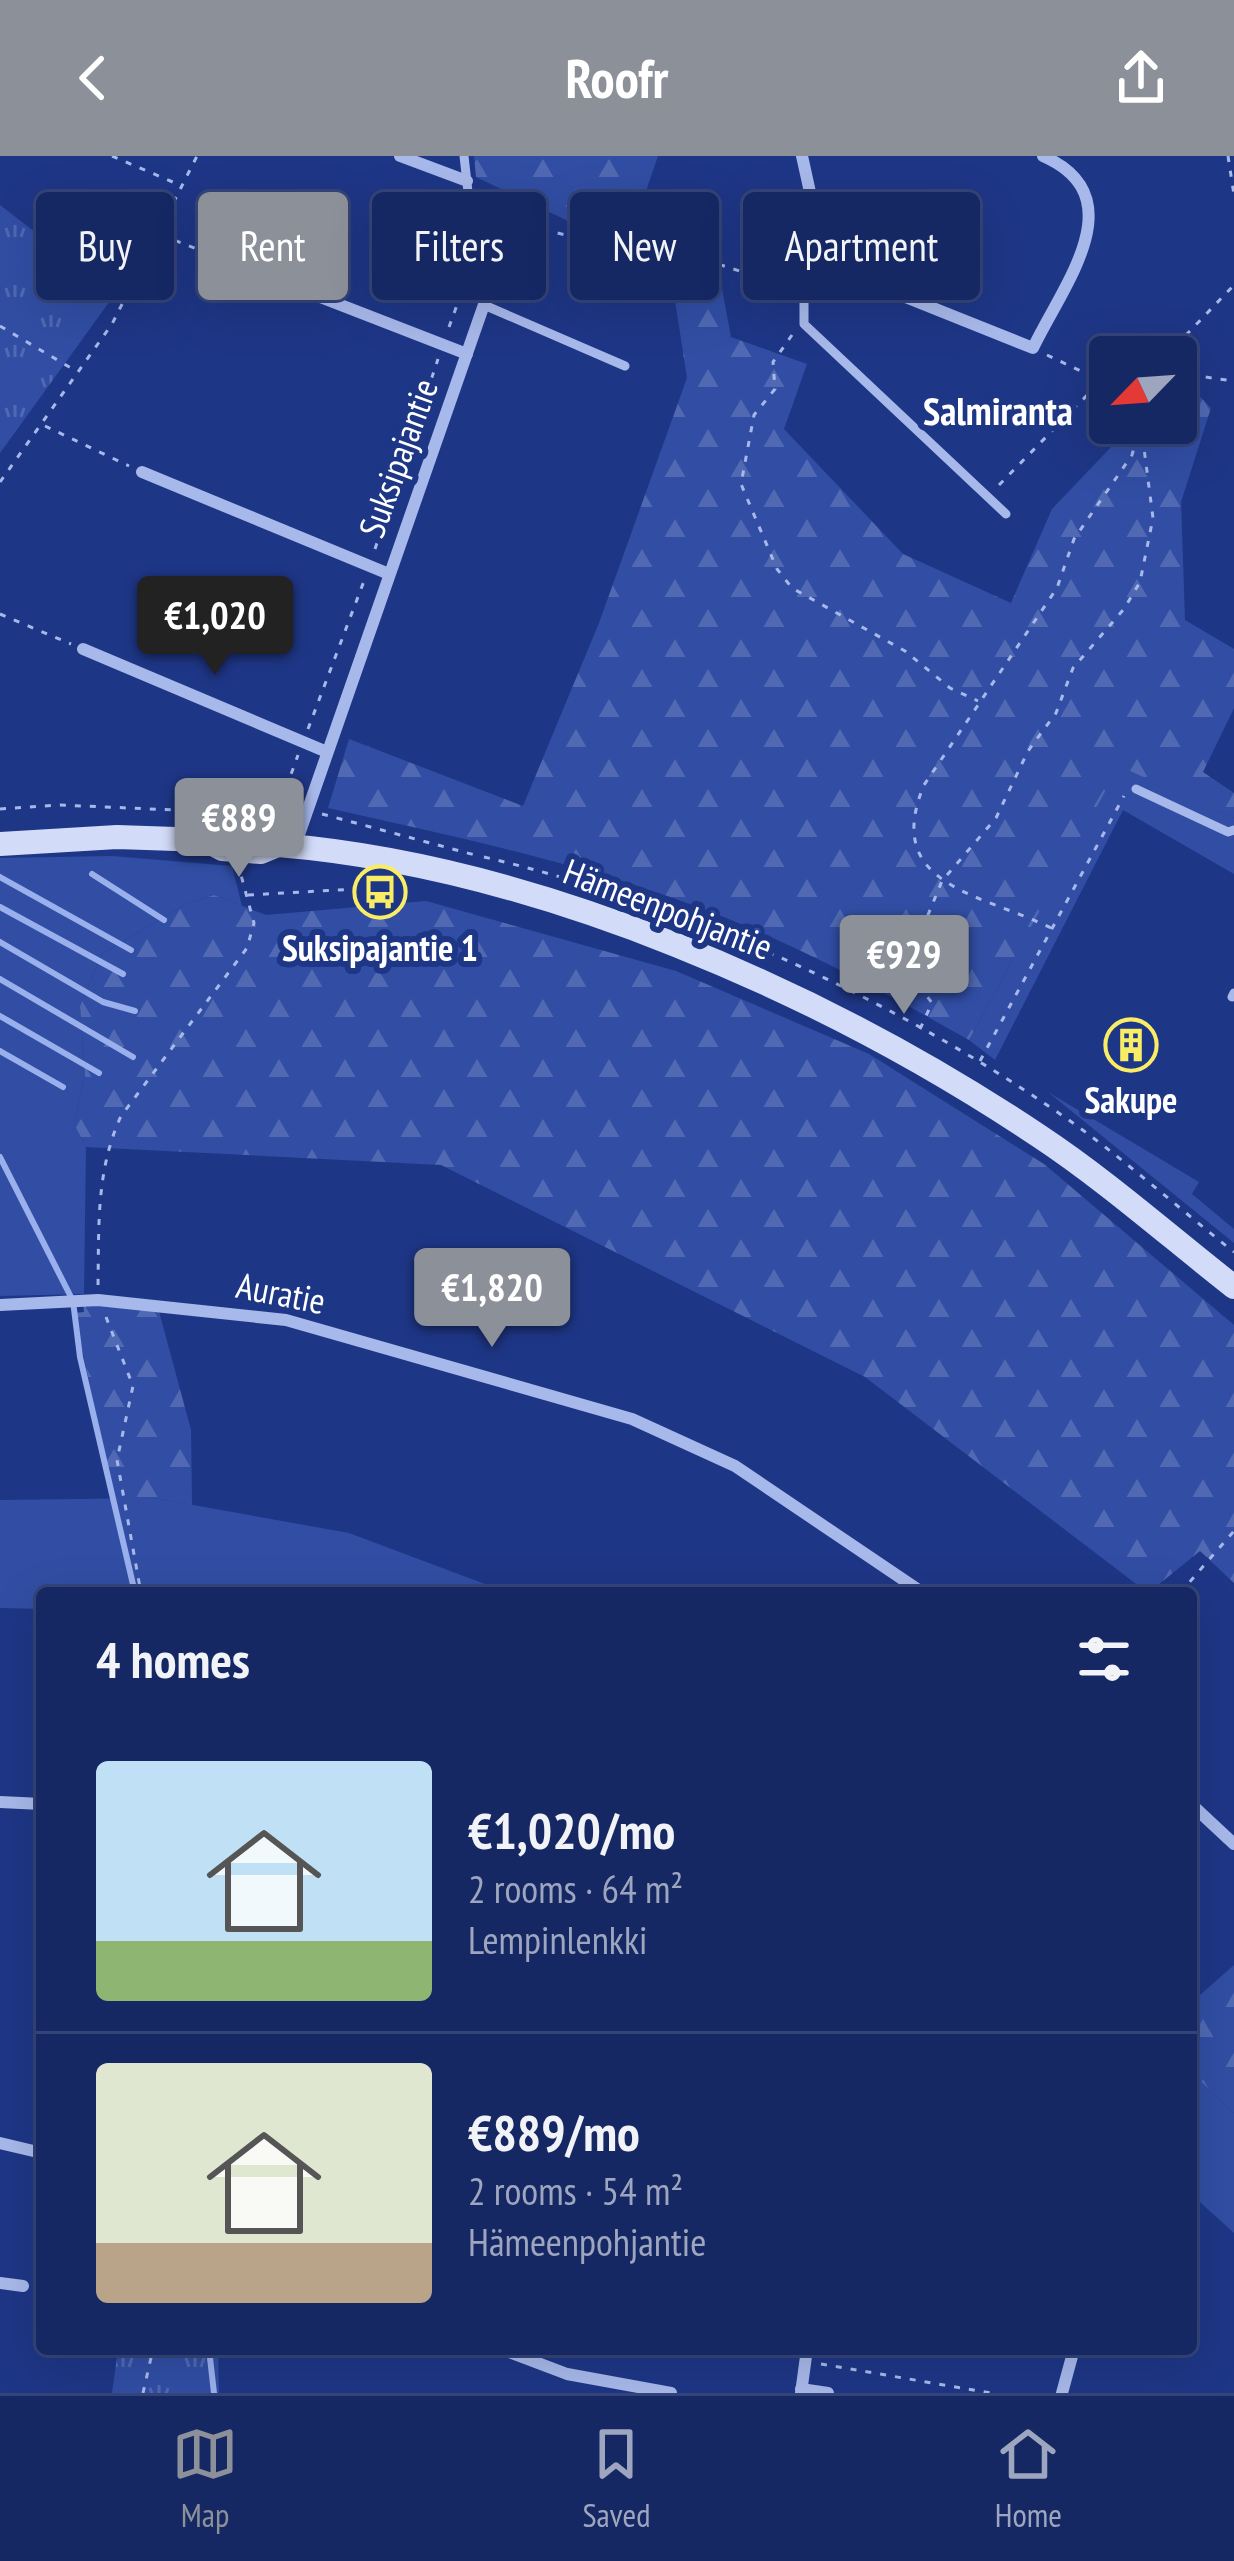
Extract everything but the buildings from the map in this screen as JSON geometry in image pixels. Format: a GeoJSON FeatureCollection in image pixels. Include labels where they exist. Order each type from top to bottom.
{"type":"FeatureCollection","features":[{"type":"Feature","properties":{"kind":"main road","name":"Hämeenpohjantie"},"geometry":{"type":"LineString","coordinates":[[205,840],[222,832],[262,835],[287,845],[530,895],[685,949],[869,1031],[1042,1138],[1234,1287]]}},
{"type":"Feature","properties":{"kind":"main road","name":"Hämeenpohjantie"},"geometry":{"type":"LineString","coordinates":[[0,844],[117,837],[205,840],[261,852],[287,845]]}},
{"type":"Feature","properties":{"kind":"street"},"geometry":{"type":"LineString","coordinates":[[400,156],[467,187]]}},
{"type":"Feature","properties":{"kind":"street"},"geometry":{"type":"LineString","coordinates":[[802,156],[810,192]]}},
{"type":"Feature","properties":{"kind":"street"},"geometry":{"type":"LineString","coordinates":[[913,300],[1033,348],[1089,232],[1093,206],[1081,181],[1043,156]]}},
{"type":"Feature","properties":{"kind":"street"},"geometry":{"type":"LineString","coordinates":[[328,300],[467,354]]}},
{"type":"Feature","properties":{"kind":"street","name":"Suksipajantie"},"geometry":{"type":"LineString","coordinates":[[287,845],[327,752],[486,300]]}},
{"type":"Feature","properties":{"kind":"street"},"geometry":{"type":"LineString","coordinates":[[142,472],[389,574]]}},
{"type":"Feature","properties":{"kind":"street"},"geometry":{"type":"LineString","coordinates":[[83,649],[327,752]]}},
{"type":"Feature","properties":{"kind":"street","name":"Auratie"},"geometry":{"type":"LineString","coordinates":[[0,1305],[98,1300],[286,1320],[632,1419],[735,1466],[913,1587]]}},
{"type":"Feature","properties":{"kind":"street"},"geometry":{"type":"LineString","coordinates":[[0,1802],[36,1804]]}},
{"type":"Feature","properties":{"kind":"street"},"geometry":{"type":"LineString","coordinates":[[1197,1810],[1234,1844]]}},
{"type":"Feature","properties":{"kind":"street"},"geometry":{"type":"LineString","coordinates":[[0,2143],[36,2152]]}},
{"type":"Feature","properties":{"kind":"street"},"geometry":{"type":"LineString","coordinates":[[0,2283],[23,2286]]}},
{"type":"Feature","properties":{"kind":"street"},"geometry":{"type":"LineString","coordinates":[[517,2355],[567,2374],[671,2393]]}},
{"type":"Feature","properties":{"kind":"street"},"geometry":{"type":"LineString","coordinates":[[1062,2393],[1072,2355]]}},
{"type":"Feature","properties":{"kind":"street"},"geometry":{"type":"LineString","coordinates":[[806,2356],[801,2391],[828,2393]]}},
{"type":"Feature","properties":{"kind":"lane"},"geometry":{"type":"LineString","coordinates":[[464,156],[472,192]]}},
{"type":"Feature","properties":{"kind":"lane"},"geometry":{"type":"LineString","coordinates":[[804,300],[804,325],[1006,514]]}},
{"type":"Feature","properties":{"kind":"lane"},"geometry":{"type":"LineString","coordinates":[[484,305],[625,366]]}},
{"type":"Feature","properties":{"kind":"lane"},"geometry":{"type":"LineString","coordinates":[[1136,789],[1228,832],[1234,830]]}},
{"type":"Feature","properties":{"kind":"path"},"geometry":{"type":"LineString","coordinates":[[112,156],[182,187]]}},
{"type":"Feature","properties":{"kind":"path"},"geometry":{"type":"LineString","coordinates":[[174,202],[197,156]]}},
{"type":"Feature","properties":{"kind":"path"},"geometry":{"type":"LineString","coordinates":[[1228,156],[1234,195]]}},
{"type":"Feature","properties":{"kind":"path"},"geometry":{"type":"LineString","coordinates":[[280,804],[369,566],[472,264],[467,187]]}},
{"type":"Feature","properties":{"kind":"path"},"geometry":{"type":"LineString","coordinates":[[546,228],[585,240],[684,253],[743,272]]}},
{"type":"Feature","properties":{"kind":"path"},"geometry":{"type":"LineString","coordinates":[[1185,336],[1234,285]]}},
{"type":"Feature","properties":{"kind":"path"},"geometry":{"type":"LineString","coordinates":[[0,482],[44,425],[124,300]]}},
{"type":"Feature","properties":{"kind":"path"},"geometry":{"type":"LineString","coordinates":[[804,325],[773,362],[775,389],[754,415],[741,484],[777,569],[792,588],[905,651],[950,688],[980,702]]}},
{"type":"Feature","properties":{"kind":"path"},"geometry":{"type":"LineString","coordinates":[[0,326],[77,372]]}},
{"type":"Feature","properties":{"kind":"path"},"geometry":{"type":"LineString","coordinates":[[1033,348],[1089,375]]}},
{"type":"Feature","properties":{"kind":"path"},"geometry":{"type":"LineString","coordinates":[[1197,376],[1234,381]]}},
{"type":"Feature","properties":{"kind":"path"},"geometry":{"type":"LineString","coordinates":[[986,499],[1089,393]]}},
{"type":"Feature","properties":{"kind":"path"},"geometry":{"type":"LineString","coordinates":[[44,425],[142,472]]}},
{"type":"Feature","properties":{"kind":"path"},"geometry":{"type":"LineString","coordinates":[[1051,928],[942,881],[915,847],[912,814],[924,785],[1057,588],[1074,539],[1136,444]]}},
{"type":"Feature","properties":{"kind":"path"},"geometry":{"type":"LineString","coordinates":[[920,1030],[932,1003],[900,959],[923,927],[942,881],[997,818],[1028,751],[1056,712],[1073,668],[1124,609],[1140,581],[1153,518],[1143,444]]}},
{"type":"Feature","properties":{"kind":"path"},"geometry":{"type":"LineString","coordinates":[[0,464],[7,470]]}},
{"type":"Feature","properties":{"kind":"path"},"geometry":{"type":"LineString","coordinates":[[0,614],[83,649]]}},
{"type":"Feature","properties":{"kind":"path"},"geometry":{"type":"LineString","coordinates":[[978,1065],[1120,798],[1136,789]]}},
{"type":"Feature","properties":{"kind":"path"},"geometry":{"type":"LineString","coordinates":[[140,1587],[117,1460],[133,1386],[98,1300],[99,1184],[108,1144],[121,1116],[248,948],[254,923],[240,850]]}},
{"type":"Feature","properties":{"kind":"path"},"geometry":{"type":"LineString","coordinates":[[247,895],[356,889],[404,895]]}},
{"type":"Feature","properties":{"kind":"path"},"geometry":{"type":"LineString","coordinates":[[1185,1587],[1234,1531]]}},
{"type":"Feature","properties":{"kind":"path"},"geometry":{"type":"LineString","coordinates":[[143,2393],[152,2355]]}},
{"type":"Feature","properties":{"kind":"path"},"geometry":{"type":"LineString","coordinates":[[806,2356],[991,2393]]}},
{"type":"Feature","properties":{"kind":"green space"},"geometry":{"type":"Polygon","coordinates":[[[474,156],[658,156],[646,192],[570,192],[570,222],[546,210],[546,192],[507,192],[476,177],[474,156]]]}},
{"type":"Feature","properties":{"kind":"green space"},"geometry":{"type":"Polygon","coordinates":[[[0,205],[36,233],[36,300],[111,300],[0,453],[0,205]]]}},
{"type":"Feature","properties":{"kind":"green space"},"geometry":{"type":"Polygon","coordinates":[[[720,278],[731,337],[807,364],[784,429],[903,554],[1011,603],[1052,509],[1114,444],[1197,444],[1197,393],[1211,408],[1181,502],[1185,620],[1234,649],[1234,708],[1203,772],[1234,793],[1234,818],[1119,766],[969,1040],[802,952],[698,907],[561,863],[328,808],[349,739],[523,806],[599,623],[687,378],[675,300],[719,300],[720,278]]]}},
{"type":"Feature","properties":{"kind":"green space"},"geometry":{"type":"Polygon","coordinates":[[[1119,765],[1234,818],[1234,874],[1123,810],[995,1060],[969,1040],[1119,765]]]}},
{"type":"Feature","properties":{"kind":"green space"},"geometry":{"type":"Polygon","coordinates":[[[112,856],[232,866],[242,906],[214,895],[184,905],[102,954],[80,1006],[85,1075],[74,1124],[86,1147],[84,1294],[0,1296],[0,858],[112,856]]]}},
{"type":"Feature","properties":{"kind":"green space"},"geometry":{"type":"Polygon","coordinates":[[[214,895],[266,915],[426,901],[676,971],[869,1054],[1044,1164],[1234,1325],[1234,1583],[1200,1551],[1155,1587],[1140,1587],[865,1377],[441,1165],[86,1147],[74,1124],[85,1075],[80,1006],[102,954],[184,905],[214,895]]]}},
{"type":"Feature","properties":{"kind":"green space"},"geometry":{"type":"Polygon","coordinates":[[[1048,1092],[1199,1182],[1192,1194],[1234,1229],[1234,1243],[1048,1092]]]}},
{"type":"Feature","properties":{"kind":"green space"},"geometry":{"type":"Polygon","coordinates":[[[83,1301],[157,1304],[191,1430],[192,1505],[154,1498],[115,1500],[74,1313],[84,1312],[83,1301]]]}},
{"type":"Feature","properties":{"kind":"green space"},"geometry":{"type":"Polygon","coordinates":[[[154,1498],[349,1533],[493,1587],[36,1587],[36,1609],[0,1608],[0,1500],[154,1498]]]}},
{"type":"Feature","properties":{"kind":"green space"},"geometry":{"type":"Polygon","coordinates":[[[1234,1965],[1234,2113],[1197,2078],[1197,1998],[1234,1965]]]}},
{"type":"Feature","properties":{"kind":"green space"},"geometry":{"type":"Polygon","coordinates":[[[1197,2078],[1234,2113],[1234,2233],[1197,2199],[1197,2078]]]}},
{"type":"Feature","properties":{"kind":"green space"},"geometry":{"type":"Polygon","coordinates":[[[117,2355],[218,2355],[219,2393],[112,2393],[117,2355]]]}},
{"type":"Feature","properties":{"kind":"waterway"},"geometry":{"type":"LineString","coordinates":[[92,874],[164,920]]}},
{"type":"Feature","properties":{"kind":"waterway"},"geometry":{"type":"LineString","coordinates":[[0,877],[131,950]]}},
{"type":"Feature","properties":{"kind":"waterway"},"geometry":{"type":"LineString","coordinates":[[0,907],[123,974]]}},
{"type":"Feature","properties":{"kind":"waterway"},"geometry":{"type":"LineString","coordinates":[[0,942],[103,1002],[135,1011]]}},
{"type":"Feature","properties":{"kind":"waterway"},"geometry":{"type":"LineString","coordinates":[[0,979],[133,1057]]}},
{"type":"Feature","properties":{"kind":"waterway"},"geometry":{"type":"LineString","coordinates":[[0,1016],[99,1073]]}},
{"type":"Feature","properties":{"kind":"waterway"},"geometry":{"type":"LineString","coordinates":[[0,1051],[63,1087]]}},
{"type":"Feature","properties":{"kind":"waterway"},"geometry":{"type":"LineString","coordinates":[[0,1157],[73,1301],[80,1357],[134,1587]]}},
{"type":"Feature","properties":{"kind":"waterway"},"geometry":{"type":"LineString","coordinates":[[210,2355],[214,2393]]}},
{"type":"Feature","properties":{"kind":"place","name":"Suksipajantie 1"},"geometry":{"type":"Point","coordinates":[380,892]}},
{"type":"Feature","properties":{"kind":"place","name":"Sakupe"},"geometry":{"type":"Point","coordinates":[1131,1045]}},
{"type":"Feature","properties":{"kind":"district","name":"Salmiranta"},"geometry":{"type":"Point","coordinates":[998,411]}}]}
